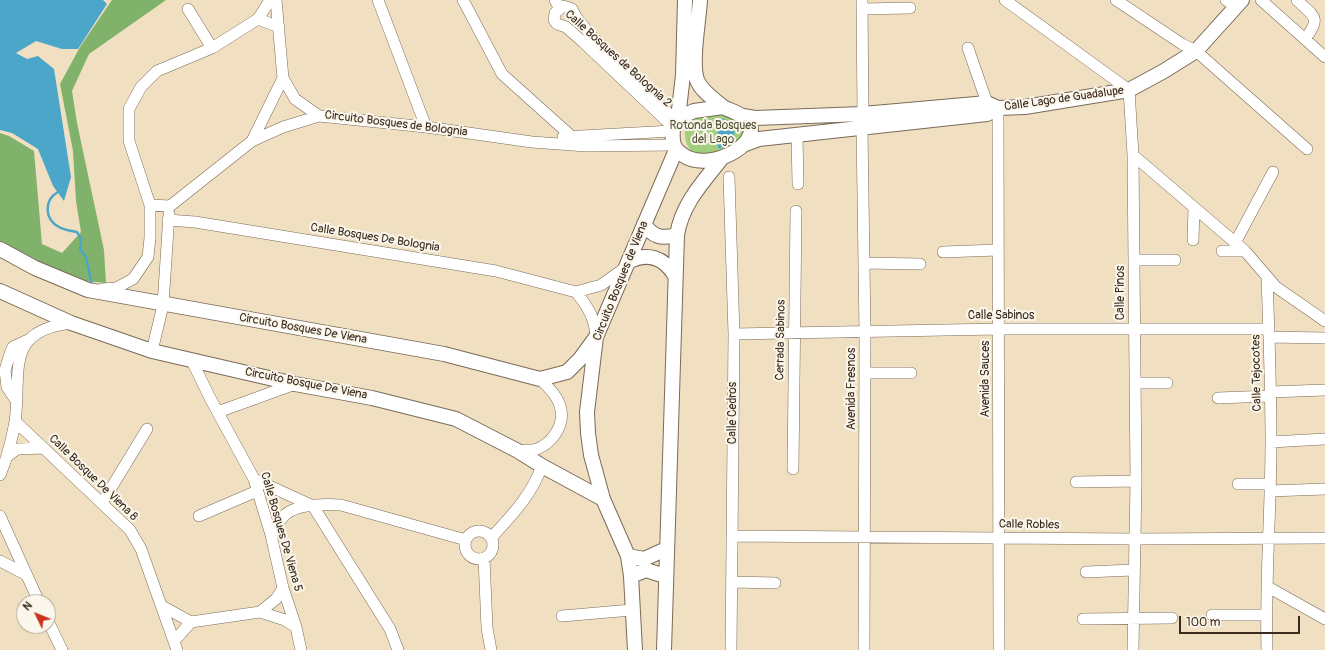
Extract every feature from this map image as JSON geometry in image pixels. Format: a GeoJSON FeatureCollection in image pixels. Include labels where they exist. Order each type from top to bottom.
{"type":"FeatureCollection","features":[{"type":"Feature","properties":{"kind":"main road"},"geometry":{"type":"LineString","coordinates":[[685,0],[684,75],[675,132],[688,159],[699,161],[722,158]]}},
{"type":"Feature","properties":{"kind":"main road"},"geometry":{"type":"LineString","coordinates":[[664,650],[665,576],[677,235],[681,217],[688,202],[722,158],[743,145],[748,140],[751,132],[749,123],[743,116],[722,107],[704,90],[698,81],[695,68],[700,0]]}},
{"type":"Feature","properties":{"kind":"main road","name":"Calle Lago de Guadalupe"},"geometry":{"type":"LineString","coordinates":[[743,116],[756,118],[863,114],[992,106],[1024,107],[1129,90],[1196,51],[1235,2]]}},
{"type":"Feature","properties":{"kind":"main road","name":"Calle Lago de Guadalupe"},"geometry":{"type":"LineString","coordinates":[[743,145],[759,139],[987,114],[992,106]]}},
{"type":"Feature","properties":{"kind":"main road"},"geometry":{"type":"LineString","coordinates":[[675,132],[694,110],[722,107]]}},
{"type":"Feature","properties":{"kind":"main road","name":"Circuito Bosques de Viena"},"geometry":{"type":"LineString","coordinates":[[635,650],[631,576],[628,556],[603,499],[591,455],[587,412],[596,337],[644,224],[675,132]]}},
{"type":"Feature","properties":{"kind":"main road"},"geometry":{"type":"LineString","coordinates":[[644,224],[654,235],[661,238],[677,235]]}},
{"type":"Feature","properties":{"kind":"main road","name":"Circuito Bosques De Viena"},"geometry":{"type":"LineString","coordinates":[[0,249],[35,268],[88,290],[163,305],[444,354],[540,379],[567,372],[580,359],[596,337]]}},
{"type":"Feature","properties":{"kind":"main road"},"geometry":{"type":"LineString","coordinates":[[626,265],[641,257],[655,257],[670,268],[675,276]]}},
{"type":"Feature","properties":{"kind":"main road","name":"Circuito Bosque De Viena"},"geometry":{"type":"LineString","coordinates":[[0,291],[71,324],[152,351],[295,384],[372,398],[439,414],[463,422],[603,499]]}},
{"type":"Feature","properties":{"kind":"main road"},"geometry":{"type":"LineString","coordinates":[[628,556],[644,559],[666,549]]}},
{"type":"Feature","properties":{"kind":"main road"},"geometry":{"type":"LineString","coordinates":[[631,576],[646,570],[665,576]]}},
{"type":"Feature","properties":{"kind":"street"},"geometry":{"type":"LineString","coordinates":[[88,290],[116,288],[133,279],[148,256],[150,238],[150,205],[129,141],[129,109],[141,87],[157,71],[212,48],[258,19],[270,0]]}},
{"type":"Feature","properties":{"kind":"street","name":"Circuito Bosques de Bolognia"},"geometry":{"type":"LineString","coordinates":[[276,0],[283,78],[295,99],[319,116],[426,127],[532,142],[586,146],[675,132]]}},
{"type":"Feature","properties":{"kind":"street"},"geometry":{"type":"LineString","coordinates":[[378,0],[426,127]]}},
{"type":"Feature","properties":{"kind":"street"},"geometry":{"type":"LineString","coordinates":[[463,0],[502,74],[570,136]]}},
{"type":"Feature","properties":{"kind":"street"},"geometry":{"type":"LineString","coordinates":[[1005,0],[1129,90]]}},
{"type":"Feature","properties":{"kind":"street"},"geometry":{"type":"LineString","coordinates":[[1116,0],[1182,44],[1196,51],[1307,149]]}},
{"type":"Feature","properties":{"kind":"street"},"geometry":{"type":"LineString","coordinates":[[1261,0],[1325,57]]}},
{"type":"Feature","properties":{"kind":"street"},"geometry":{"type":"LineString","coordinates":[[1297,0],[1314,17],[1316,22],[1305,39]]}},
{"type":"Feature","properties":{"kind":"street","name":"Calle Bosques de Bolognia 2"},"geometry":{"type":"LineString","coordinates":[[586,38],[572,8],[557,4],[554,20],[557,24],[566,27],[586,38],[675,132]]}},
{"type":"Feature","properties":{"kind":"street"},"geometry":{"type":"LineString","coordinates":[[863,114],[862,4],[910,8]]}},
{"type":"Feature","properties":{"kind":"street"},"geometry":{"type":"LineString","coordinates":[[188,9],[212,48]]}},
{"type":"Feature","properties":{"kind":"street"},"geometry":{"type":"LineString","coordinates":[[258,19],[279,28]]}},
{"type":"Feature","properties":{"kind":"street","name":"Avenida Sauces"},"geometry":{"type":"LineString","coordinates":[[968,48],[992,106],[998,250],[999,650]]}},
{"type":"Feature","properties":{"kind":"street"},"geometry":{"type":"LineString","coordinates":[[252,141],[283,78]]}},
{"type":"Feature","properties":{"kind":"street","name":"Calle Pinos"},"geometry":{"type":"LineString","coordinates":[[1129,90],[1133,155],[1136,481],[1133,570],[1133,650]]}},
{"type":"Feature","properties":{"kind":"street"},"geometry":{"type":"LineString","coordinates":[[150,205],[170,206],[252,141],[283,127],[319,116]]}},
{"type":"Feature","properties":{"kind":"street","name":"Avenida Fresnos"},"geometry":{"type":"LineString","coordinates":[[862,128],[865,332],[864,650]]}},
{"type":"Feature","properties":{"kind":"street","name":"Circuito Bosques de Bolognia"},"geometry":{"type":"LineString","coordinates":[[532,142],[587,134],[675,132]]}},
{"type":"Feature","properties":{"kind":"street"},"geometry":{"type":"LineString","coordinates":[[586,146],[587,134]]}},
{"type":"Feature","properties":{"kind":"street"},"geometry":{"type":"LineString","coordinates":[[797,135],[798,184]]}},
{"type":"Feature","properties":{"kind":"street"},"geometry":{"type":"LineString","coordinates":[[1133,155],[1245,251],[1267,278],[1276,286],[1325,321]]}},
{"type":"Feature","properties":{"kind":"street"},"geometry":{"type":"LineString","coordinates":[[1235,243],[1273,172]]}},
{"type":"Feature","properties":{"kind":"street","name":"Calle Cedros"},"geometry":{"type":"LineString","coordinates":[[729,177],[734,334],[733,582],[731,650]]}},
{"type":"Feature","properties":{"kind":"street"},"geometry":{"type":"LineString","coordinates":[[152,351],[163,305],[170,206]]}},
{"type":"Feature","properties":{"kind":"street"},"geometry":{"type":"LineString","coordinates":[[1193,240],[1194,208]]}},
{"type":"Feature","properties":{"kind":"street","name":"Cerrada Sabinos"},"geometry":{"type":"LineString","coordinates":[[793,469],[796,211]]}},
{"type":"Feature","properties":{"kind":"street","name":"Calle Bosques De Bolognia"},"geometry":{"type":"LineString","coordinates":[[168,220],[195,222],[496,271],[576,292]]}},
{"type":"Feature","properties":{"kind":"street"},"geometry":{"type":"LineString","coordinates":[[943,252],[998,250]]}},
{"type":"Feature","properties":{"kind":"street"},"geometry":{"type":"LineString","coordinates":[[1222,251],[1245,251]]}},
{"type":"Feature","properties":{"kind":"street"},"geometry":{"type":"LineString","coordinates":[[1134,260],[1176,260]]}},
{"type":"Feature","properties":{"kind":"street"},"geometry":{"type":"LineString","coordinates":[[864,263],[920,264]]}},
{"type":"Feature","properties":{"kind":"street"},"geometry":{"type":"LineString","coordinates":[[596,337],[595,324],[591,312],[576,292],[601,285],[626,265]]}},
{"type":"Feature","properties":{"kind":"street","name":"Calle Tejocotes"},"geometry":{"type":"LineString","coordinates":[[1267,278],[1271,442],[1268,587],[1266,614],[1267,650]]}},
{"type":"Feature","properties":{"kind":"street"},"geometry":{"type":"LineString","coordinates":[[0,348],[4,349],[14,347],[53,326],[71,324]]}},
{"type":"Feature","properties":{"kind":"street","name":"Calle Sabinos"},"geometry":{"type":"LineString","coordinates":[[734,334],[999,329],[1134,329],[1269,333],[1325,338]]}},
{"type":"Feature","properties":{"kind":"street"},"geometry":{"type":"LineString","coordinates":[[0,475],[8,456],[15,421],[15,399],[20,356],[28,340]]}},
{"type":"Feature","properties":{"kind":"street"},"geometry":{"type":"LineString","coordinates":[[14,347],[2,367],[7,387],[15,399]]}},
{"type":"Feature","properties":{"kind":"street","name":"Calle Bosques De Viena 5"},"geometry":{"type":"LineString","coordinates":[[192,360],[254,479],[271,535],[283,588],[296,627],[300,650]]}},
{"type":"Feature","properties":{"kind":"street"},"geometry":{"type":"LineString","coordinates":[[865,373],[911,373]]}},
{"type":"Feature","properties":{"kind":"street"},"geometry":{"type":"LineString","coordinates":[[518,451],[536,449],[550,441],[560,424],[561,408],[552,392],[540,379]]}},
{"type":"Feature","properties":{"kind":"street"},"geometry":{"type":"LineString","coordinates":[[1135,383],[1167,383]]}},
{"type":"Feature","properties":{"kind":"street"},"geometry":{"type":"LineString","coordinates":[[218,412],[295,384]]}},
{"type":"Feature","properties":{"kind":"street"},"geometry":{"type":"LineString","coordinates":[[1218,398],[1325,390]]}},
{"type":"Feature","properties":{"kind":"street","name":"Calle Bosque De Viena 8"},"geometry":{"type":"LineString","coordinates":[[15,421],[130,530],[141,549],[176,645]]}},
{"type":"Feature","properties":{"kind":"street"},"geometry":{"type":"LineString","coordinates":[[102,503],[147,429]]}},
{"type":"Feature","properties":{"kind":"street"},"geometry":{"type":"LineString","coordinates":[[1271,442],[1325,439]]}},
{"type":"Feature","properties":{"kind":"street"},"geometry":{"type":"LineString","coordinates":[[8,456],[17,449],[43,448]]}},
{"type":"Feature","properties":{"kind":"street"},"geometry":{"type":"LineString","coordinates":[[491,538],[526,499],[536,484],[542,466]]}},
{"type":"Feature","properties":{"kind":"street"},"geometry":{"type":"LineString","coordinates":[[254,479],[313,506],[390,629],[398,650]]}},
{"type":"Feature","properties":{"kind":"street"},"geometry":{"type":"LineString","coordinates":[[1076,482],[1136,481]]}},
{"type":"Feature","properties":{"kind":"street"},"geometry":{"type":"LineString","coordinates":[[1238,484],[1270,488],[1325,489]]}},
{"type":"Feature","properties":{"kind":"street"},"geometry":{"type":"LineString","coordinates":[[198,516],[257,491]]}},
{"type":"Feature","properties":{"kind":"street"},"geometry":{"type":"LineString","coordinates":[[271,535],[286,515],[292,510],[313,506],[341,505],[466,540]]}},
{"type":"Feature","properties":{"kind":"street"},"geometry":{"type":"LineString","coordinates":[[0,516],[35,594]]}},
{"type":"Feature","properties":{"kind":"street"},"geometry":{"type":"LineString","coordinates":[[475,532],[487,534],[491,538],[493,550],[484,558],[476,559],[469,555],[465,548],[466,540],[475,532]]}},
{"type":"Feature","properties":{"kind":"street","name":"Calle Robles"},"geometry":{"type":"LineString","coordinates":[[733,536],[1134,539],[1325,538]]}},
{"type":"Feature","properties":{"kind":"street"},"geometry":{"type":"LineString","coordinates":[[484,558],[487,628],[491,650]]}},
{"type":"Feature","properties":{"kind":"street"},"geometry":{"type":"LineString","coordinates":[[0,561],[25,574]]}},
{"type":"Feature","properties":{"kind":"street"},"geometry":{"type":"LineString","coordinates":[[1086,572],[1133,570]]}},
{"type":"Feature","properties":{"kind":"street"},"geometry":{"type":"LineString","coordinates":[[733,582],[775,583]]}},
{"type":"Feature","properties":{"kind":"street"},"geometry":{"type":"LineString","coordinates":[[1268,587],[1325,619]]}},
{"type":"Feature","properties":{"kind":"street"},"geometry":{"type":"LineString","coordinates":[[260,612],[276,599],[283,588]]}},
{"type":"Feature","properties":{"kind":"street"},"geometry":{"type":"LineString","coordinates":[[162,606],[191,622],[260,612],[285,620],[296,627]]}},
{"type":"Feature","properties":{"kind":"street"},"geometry":{"type":"LineString","coordinates":[[562,616],[632,610]]}},
{"type":"Feature","properties":{"kind":"street"},"geometry":{"type":"LineString","coordinates":[[1212,616],[1266,614]]}},
{"type":"Feature","properties":{"kind":"street"},"geometry":{"type":"LineString","coordinates":[[1083,619],[1172,618]]}},
{"type":"Feature","properties":{"kind":"street"},"geometry":{"type":"LineString","coordinates":[[176,645],[191,622]]}},
{"type":"Feature","properties":{"kind":"street"},"geometry":{"type":"LineString","coordinates":[[54,634],[62,650]]}},
{"type":"Feature","properties":{"kind":"green space"},"geometry":{"type":"Polygon","coordinates":[[[112,0],[166,0],[89,54],[72,91],[77,123],[104,250],[106,283],[74,280],[0,244],[0,133],[9,136],[34,151],[42,244],[62,253],[81,232],[76,201],[73,151],[60,84],[80,47],[112,0]]]}},
{"type":"Feature","properties":{"kind":"green space","name":"Rotonda Bosques del Lago"},"geometry":{"type":"Polygon","coordinates":[[[705,112],[734,115],[747,129],[732,151],[704,155],[693,152],[689,148],[685,139],[686,122],[705,112]]]}},
{"type":"Feature","properties":{"kind":"water"},"geometry":{"type":"Polygon","coordinates":[[[0,0],[103,0],[107,4],[78,49],[62,49],[36,41],[16,53],[27,59],[38,56],[54,69],[71,177],[64,201],[53,186],[38,149],[12,133],[0,130],[0,0]]]}},
{"type":"Feature","properties":{"kind":"water"},"geometry":{"type":"Polygon","coordinates":[[[718,118],[731,124],[734,129],[734,134],[730,144],[725,147],[718,148],[718,118]]]}},
{"type":"Feature","properties":{"kind":"waterway"},"geometry":{"type":"LineString","coordinates":[[58,192],[53,195],[48,204],[48,215],[54,224],[59,227],[65,230],[77,232],[81,239],[80,249],[86,257],[92,285]]}}]}
